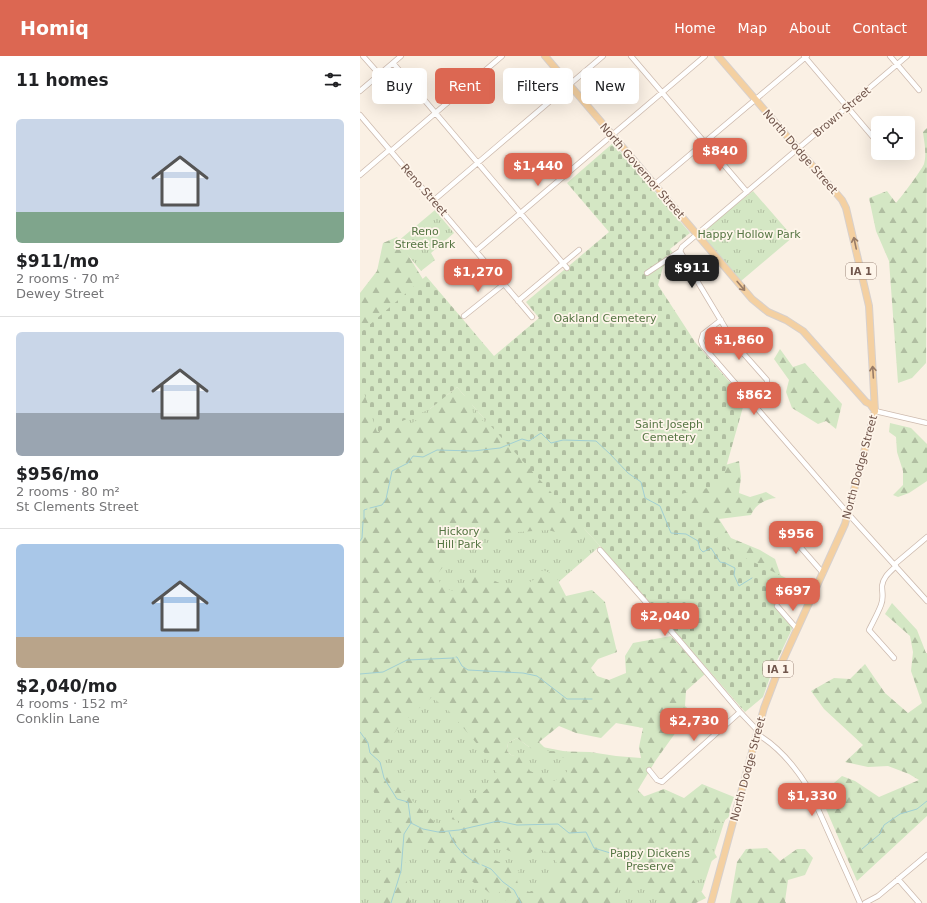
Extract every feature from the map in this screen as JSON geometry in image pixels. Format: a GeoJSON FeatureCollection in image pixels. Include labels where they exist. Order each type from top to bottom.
{"type":"FeatureCollection","features":[{"type":"Feature","properties":{"kind":"main road","name":"North Governor Street"},"geometry":{"type":"LineString","coordinates":[[545,56],[555,68]]}},
{"type":"Feature","properties":{"kind":"main road","name":"North Dodge Street"},"geometry":{"type":"LineString","coordinates":[[711,903],[770,690],[849,513],[875,411],[869,306],[846,208],[842,200],[718,56]]}},
{"type":"Feature","properties":{"kind":"main road","name":"North Governor Street"},"geometry":{"type":"LineString","coordinates":[[573,90],[752,299],[768,312],[796,326],[808,335],[875,411]]}},
{"type":"Feature","properties":{"kind":"main road"},"geometry":{"type":"LineString","coordinates":[[873,419],[866,402],[871,400],[874,396]]}},
{"type":"Feature","properties":{"kind":"street"},"geometry":{"type":"LineString","coordinates":[[363,56],[374,68]]}},
{"type":"Feature","properties":{"kind":"street"},"geometry":{"type":"LineString","coordinates":[[387,68],[401,56]]}},
{"type":"Feature","properties":{"kind":"street"},"geometry":{"type":"LineString","coordinates":[[360,175],[502,56]]}},
{"type":"Feature","properties":{"kind":"street"},"geometry":{"type":"LineString","coordinates":[[573,82],[603,56]]}},
{"type":"Feature","properties":{"kind":"street"},"geometry":{"type":"LineString","coordinates":[[631,56],[747,192]]}},
{"type":"Feature","properties":{"kind":"street"},"geometry":{"type":"LineString","coordinates":[[476,251],[705,56]]}},
{"type":"Feature","properties":{"kind":"street"},"geometry":{"type":"LineString","coordinates":[[654,185],[805,56],[871,136]]}},
{"type":"Feature","properties":{"kind":"street"},"geometry":{"type":"LineString","coordinates":[[890,56],[919,90]]}},
{"type":"Feature","properties":{"kind":"street","name":"Brown Street"},"geometry":{"type":"LineString","coordinates":[[647,273],[680,251],[682,247],[907,56]]}},
{"type":"Feature","properties":{"kind":"street"},"geometry":{"type":"LineString","coordinates":[[393,63],[567,268]]}},
{"type":"Feature","properties":{"kind":"street"},"geometry":{"type":"LineString","coordinates":[[360,91],[372,80]]}},
{"type":"Feature","properties":{"kind":"street"},"geometry":{"type":"LineString","coordinates":[[433,201],[547,104]]}},
{"type":"Feature","properties":{"kind":"street","name":"Reno Street"},"geometry":{"type":"LineString","coordinates":[[360,115],[532,317]]}},
{"type":"Feature","properties":{"kind":"street"},"geometry":{"type":"LineString","coordinates":[[518,301],[579,250]]}},
{"type":"Feature","properties":{"kind":"street"},"geometry":{"type":"LineString","coordinates":[[680,251],[739,348],[767,380],[767,384],[749,398]]}},
{"type":"Feature","properties":{"kind":"street"},"geometry":{"type":"LineString","coordinates":[[464,316],[504,284]]}},
{"type":"Feature","properties":{"kind":"street"},"geometry":{"type":"LineString","coordinates":[[721,320],[703,334],[701,339],[702,344],[927,601]]}},
{"type":"Feature","properties":{"kind":"street"},"geometry":{"type":"LineString","coordinates":[[875,411],[927,422]]}},
{"type":"Feature","properties":{"kind":"street"},"geometry":{"type":"LineString","coordinates":[[782,526],[823,573]]}},
{"type":"Feature","properties":{"kind":"street"},"geometry":{"type":"LineString","coordinates":[[894,658],[869,630],[882,604],[884,580],[887,574],[927,537]]}},
{"type":"Feature","properties":{"kind":"street"},"geometry":{"type":"LineString","coordinates":[[600,550],[740,712],[758,732],[780,750],[808,787],[860,903]]}},
{"type":"Feature","properties":{"kind":"street"},"geometry":{"type":"LineString","coordinates":[[777,606],[797,628]]}},
{"type":"Feature","properties":{"kind":"street"},"geometry":{"type":"LineString","coordinates":[[649,770],[657,780],[662,782],[740,712]]}},
{"type":"Feature","properties":{"kind":"street"},"geometry":{"type":"LineString","coordinates":[[865,903],[878,896],[927,855]]}},
{"type":"Feature","properties":{"kind":"street"},"geometry":{"type":"LineString","coordinates":[[898,879],[919,903]]}},
{"type":"Feature","properties":{"kind":"green space"},"geometry":{"type":"Polygon","coordinates":[[[927,128],[926,363],[912,378],[898,383],[889,261],[876,231],[869,198],[887,191],[896,203],[924,164],[925,152],[923,132],[927,128]]]}},
{"type":"Feature","properties":{"kind":"green space"},"geometry":{"type":"Polygon","coordinates":[[[613,143],[690,233],[670,249],[676,257],[663,267],[658,285],[695,342],[745,400],[721,485],[676,495],[729,550],[786,578],[774,605],[793,627],[773,669],[763,697],[745,712],[600,546],[457,387],[430,409],[377,432],[360,380],[360,333],[426,276],[494,356],[539,318],[526,302],[609,232],[567,183],[613,143]]]}},
{"type":"Feature","properties":{"kind":"green space","name":"Happy Hollow Park"},"geometry":{"type":"Polygon","coordinates":[[[753,191],[793,237],[741,281],[697,235],[753,191]]]}},
{"type":"Feature","properties":{"kind":"green space","name":"Reno Street Park"},"geometry":{"type":"Polygon","coordinates":[[[435,210],[454,233],[431,253],[435,260],[421,271],[397,242],[435,210]]]}},
{"type":"Feature","properties":{"kind":"green space"},"geometry":{"type":"Polygon","coordinates":[[[742,234],[747,234],[757,238],[750,252],[747,254],[733,245],[742,234]]]}},
{"type":"Feature","properties":{"kind":"green space"},"geometry":{"type":"Polygon","coordinates":[[[397,237],[424,281],[360,337],[360,293],[377,271],[383,243],[397,237]]]}},
{"type":"Feature","properties":{"kind":"green space"},"geometry":{"type":"Polygon","coordinates":[[[780,349],[793,367],[805,363],[842,404],[836,429],[826,421],[818,424],[792,408],[786,392],[789,380],[774,359],[780,349]]]}},
{"type":"Feature","properties":{"kind":"green space","name":"Pappy Dickens Preserve"},"geometry":{"type":"Polygon","coordinates":[[[360,375],[375,393],[366,407],[380,434],[414,422],[433,410],[439,396],[456,395],[471,397],[473,413],[484,422],[498,416],[722,466],[739,461],[741,477],[739,493],[750,497],[766,492],[776,498],[761,503],[755,508],[751,515],[719,519],[731,538],[760,550],[775,559],[783,582],[583,521],[585,540],[548,530],[463,536],[455,553],[437,574],[441,586],[453,591],[477,573],[504,585],[528,583],[537,578],[543,570],[555,575],[566,596],[592,590],[605,602],[617,652],[598,659],[591,668],[597,676],[609,680],[626,673],[625,656],[633,643],[671,636],[705,674],[686,691],[685,706],[695,715],[676,732],[656,760],[636,793],[640,798],[664,789],[684,798],[702,784],[734,797],[730,808],[729,817],[704,836],[717,857],[691,877],[706,898],[696,903],[661,903],[652,884],[618,886],[617,896],[624,903],[505,903],[505,890],[503,889],[494,897],[486,890],[463,876],[440,853],[417,844],[408,845],[406,859],[406,874],[410,903],[381,903],[384,879],[392,853],[392,825],[388,811],[360,773],[360,375]],[[432,697],[400,725],[378,756],[409,797],[428,817],[447,828],[459,826],[459,821],[451,819],[461,798],[477,798],[499,777],[484,752],[448,710],[432,697]],[[616,723],[601,738],[576,733],[559,726],[539,742],[548,751],[590,752],[641,758],[639,747],[643,728],[616,723]],[[517,738],[508,743],[507,751],[511,755],[523,757],[530,771],[554,781],[566,773],[571,763],[565,758],[540,755],[517,738]],[[500,847],[490,850],[490,855],[495,860],[519,871],[517,882],[529,892],[542,887],[561,871],[557,862],[552,856],[545,851],[536,848],[528,855],[512,852],[500,847]]]}},
{"type":"Feature","properties":{"kind":"green space","name":"Hickory Hill Park"},"geometry":{"type":"Polygon","coordinates":[[[360,380],[430,409],[457,387],[600,546],[471,658],[508,766],[518,757],[511,755],[507,751],[508,743],[517,738],[529,747],[532,745],[625,763],[634,786],[666,819],[731,801],[702,891],[687,903],[410,903],[409,896],[406,903],[360,903],[360,380]]]}},
{"type":"Feature","properties":{"kind":"green space"},"geometry":{"type":"Polygon","coordinates":[[[890,423],[911,428],[927,444],[927,481],[909,493],[898,497],[893,495],[903,485],[903,471],[897,452],[896,437],[889,432],[890,423]]]}},
{"type":"Feature","properties":{"kind":"green space"},"geometry":{"type":"Polygon","coordinates":[[[892,603],[917,630],[927,653],[927,816],[857,881],[820,795],[842,776],[855,781],[879,797],[919,780],[909,774],[888,766],[868,767],[845,762],[863,745],[824,709],[811,691],[834,678],[850,679],[865,664],[885,693],[908,713],[922,703],[911,671],[913,652],[910,636],[885,614],[892,603]]]}},
{"type":"Feature","properties":{"kind":"green space"},"geometry":{"type":"Polygon","coordinates":[[[767,848],[780,861],[797,849],[805,849],[813,858],[805,875],[788,880],[786,903],[730,903],[737,862],[746,849],[767,848]]]}},
{"type":"Feature","properties":{"kind":"waterway"},"geometry":{"type":"LineString","coordinates":[[370,508],[382,505],[386,499],[392,471],[408,463],[413,456],[423,457],[437,450],[473,451],[500,448],[522,439],[529,441],[541,433],[551,443],[563,440],[596,441],[628,473],[641,482],[645,498],[660,506],[671,533],[686,534],[698,541],[700,549],[703,552],[711,548],[720,562],[735,568],[734,575],[739,586],[752,578]]}},
{"type":"Feature","properties":{"kind":"waterway"},"geometry":{"type":"LineString","coordinates":[[364,519],[364,510],[367,509]]}},
{"type":"Feature","properties":{"kind":"waterway"},"geometry":{"type":"LineString","coordinates":[[360,541],[362,538],[363,522]]}},
{"type":"Feature","properties":{"kind":"waterway"},"geometry":{"type":"LineString","coordinates":[[456,657],[462,666],[468,670],[523,673],[537,676],[567,699],[592,699]]}},
{"type":"Feature","properties":{"kind":"waterway"},"geometry":{"type":"LineString","coordinates":[[360,674],[383,672],[407,660],[454,658]]}},
{"type":"Feature","properties":{"kind":"waterway"},"geometry":{"type":"LineString","coordinates":[[360,732],[368,743],[370,753],[380,762],[384,778],[397,799],[408,802],[411,823],[404,834],[401,871],[391,903]]}},
{"type":"Feature","properties":{"kind":"waterway"},"geometry":{"type":"LineString","coordinates":[[862,849],[880,834],[884,825],[900,814],[917,809],[927,801]]}},
{"type":"Feature","properties":{"kind":"waterway"},"geometry":{"type":"LineString","coordinates":[[411,823],[423,829],[438,832],[459,830],[498,821],[517,825],[558,824],[569,833],[586,832],[594,848],[633,860]]}},
{"type":"Feature","properties":{"kind":"waterway"},"geometry":{"type":"LineString","coordinates":[[449,832],[461,851],[479,864]]}},
{"type":"Feature","properties":{"kind":"waterway"},"geometry":{"type":"LineString","coordinates":[[482,865],[491,869],[503,882],[514,890],[521,903]]}},
{"type":"Feature","properties":{"kind":"park label","name":"Oakland Cemetery"},"geometry":{"type":"Point","coordinates":[605,318]}},
{"type":"Feature","properties":{"kind":"park label","name":"Saint Joseph Cemetery"},"geometry":{"type":"Point","coordinates":[669,430]}}]}
